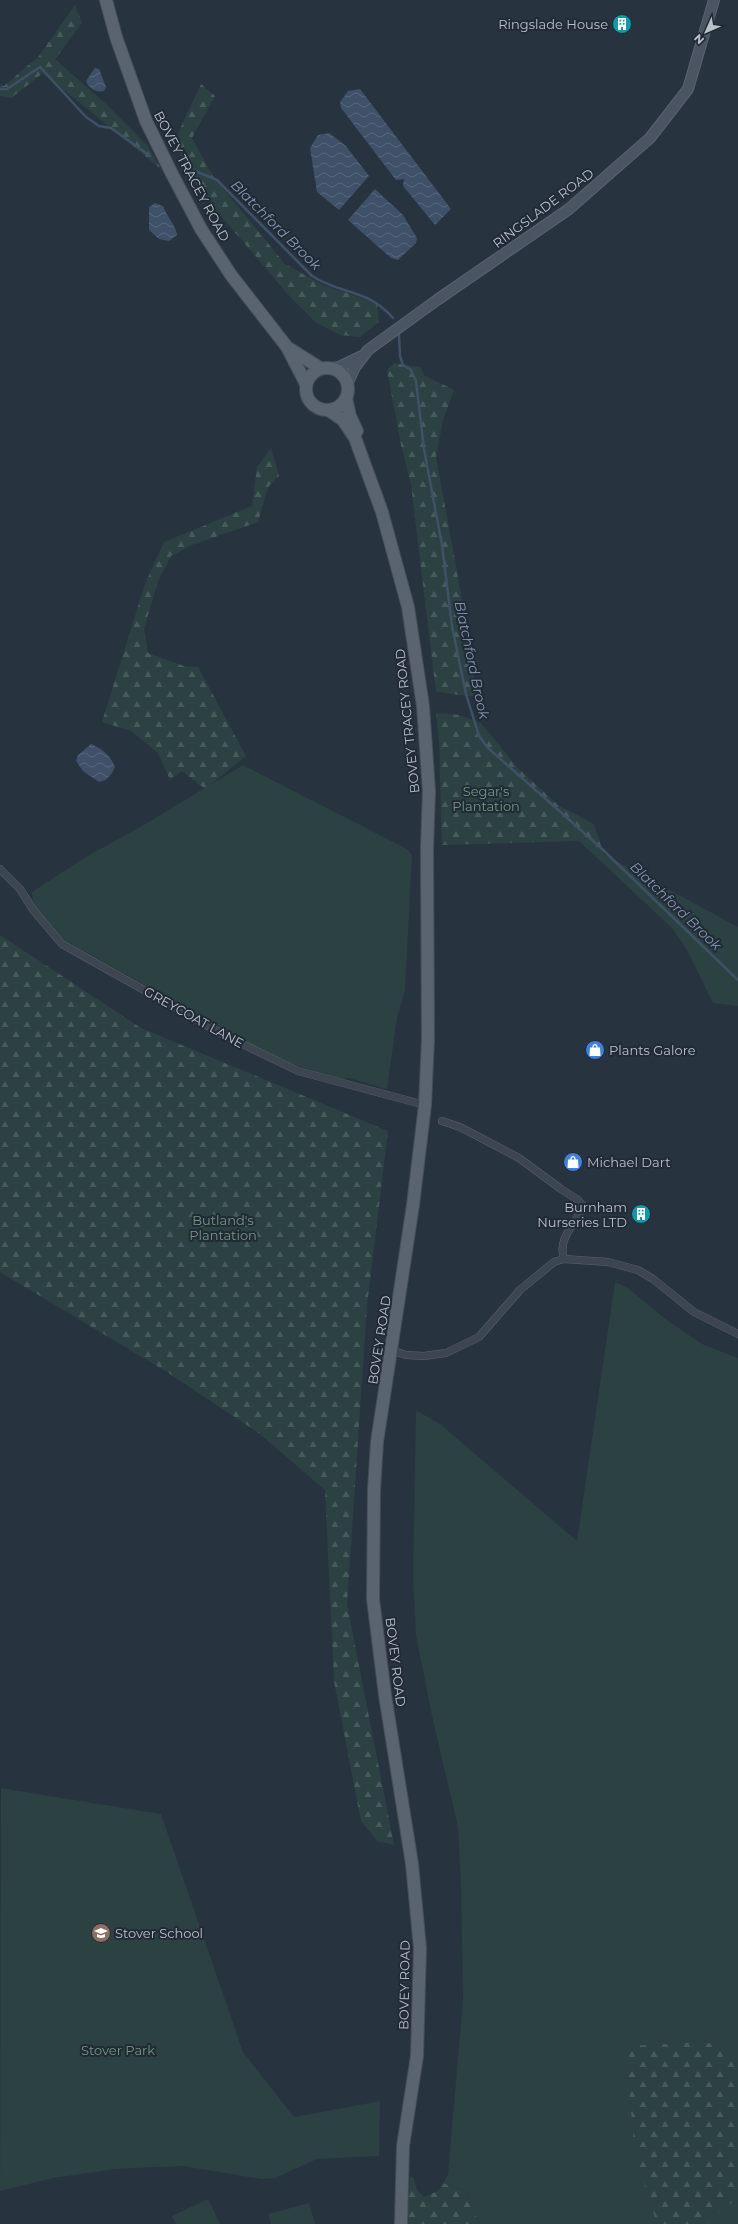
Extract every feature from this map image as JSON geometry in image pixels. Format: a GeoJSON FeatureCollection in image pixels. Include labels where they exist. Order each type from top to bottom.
{"type":"FeatureCollection","features":[{"type":"Feature","properties":{"kind":"main road","name":"BOVEY TRACEY ROAD"},"geometry":{"type":"LineString","coordinates":[[106,0],[116,37],[146,121],[186,202],[231,275],[287,347],[306,384]]}},
{"type":"Feature","properties":{"kind":"main road","name":"BOVEY TRACEY ROAD"},"geometry":{"type":"LineString","coordinates":[[287,347],[320,368]]}},
{"type":"Feature","properties":{"kind":"main road"},"geometry":{"type":"LineString","coordinates":[[320,368],[333,368],[340,371],[348,382],[349,392],[340,406],[328,410],[313,405],[306,393],[306,384],[312,373],[320,368]]}},
{"type":"Feature","properties":{"kind":"main road","name":"BOVEY TRACEY ROAD"},"geometry":{"type":"LineString","coordinates":[[346,398],[350,416],[357,431],[355,438]]}},
{"type":"Feature","properties":{"kind":"main road","name":"BOVEY TRACEY ROAD"},"geometry":{"type":"LineString","coordinates":[[328,410],[343,420],[355,438],[382,512],[408,607],[422,706],[429,791],[427,848],[428,1039],[425,1105]]}},
{"type":"Feature","properties":{"kind":"main road","name":"BOVEY ROAD"},"geometry":{"type":"LineString","coordinates":[[401,2224],[403,2146],[416,2056],[420,1948],[412,1864],[385,1696],[374,1599],[377,1442],[413,1205],[425,1105]]}},
{"type":"Feature","properties":{"kind":"street","name":"RINGSLADE ROAD"},"geometry":{"type":"LineString","coordinates":[[333,368],[339,367],[362,356],[399,327],[569,209],[650,138],[688,89],[714,0]]}},
{"type":"Feature","properties":{"kind":"street","name":"RINGSLADE ROAD"},"geometry":{"type":"LineString","coordinates":[[348,382],[362,356]]}},
{"type":"Feature","properties":{"kind":"street","name":"GREYCOAT LANE"},"geometry":{"type":"LineString","coordinates":[[0,869],[23,893],[34,911],[62,944],[224,1035],[298,1071],[425,1105]]}},
{"type":"Feature","properties":{"kind":"street"},"geometry":{"type":"LineString","coordinates":[[442,1121],[460,1127],[519,1158],[578,1200],[583,1206],[564,1240],[561,1250],[564,1259]]}},
{"type":"Feature","properties":{"kind":"street"},"geometry":{"type":"LineString","coordinates":[[391,1350],[406,1355],[424,1356],[446,1353],[479,1337],[520,1290],[554,1262],[564,1259],[608,1262],[638,1270],[653,1279],[694,1312],[738,1334]]}},
{"type":"Feature","properties":{"kind":"green space"},"geometry":{"type":"Polygon","coordinates":[[[75,5],[82,23],[55,59],[106,104],[148,146],[161,169],[43,73],[11,98],[0,96],[0,85],[4,86],[39,56],[75,5]]]}},
{"type":"Feature","properties":{"kind":"green space"},"geometry":{"type":"Polygon","coordinates":[[[201,84],[215,96],[192,138],[213,176],[285,264],[323,285],[377,303],[379,322],[360,337],[340,335],[315,322],[291,298],[199,190],[174,142],[201,84]]]}},
{"type":"Feature","properties":{"kind":"green space"},"geometry":{"type":"Polygon","coordinates":[[[394,363],[421,367],[424,375],[454,390],[443,420],[436,457],[463,605],[477,697],[436,692],[411,485],[401,445],[387,370],[394,363]]]}},
{"type":"Feature","properties":{"kind":"green space"},"geometry":{"type":"Polygon","coordinates":[[[271,448],[279,476],[268,487],[258,522],[192,545],[171,556],[158,581],[144,629],[148,653],[184,666],[198,667],[246,756],[205,789],[182,771],[170,780],[158,753],[131,731],[102,722],[145,584],[164,542],[252,506],[257,467],[271,448]]]}},
{"type":"Feature","properties":{"kind":"green space","name":"Segar's Plantation"},"geometry":{"type":"Polygon","coordinates":[[[436,713],[459,715],[481,723],[517,767],[558,805],[594,824],[604,855],[578,841],[442,845],[439,742],[436,713]]]}},
{"type":"Feature","properties":{"kind":"green space"},"geometry":{"type":"Polygon","coordinates":[[[243,765],[407,849],[412,855],[405,991],[397,1018],[387,1089],[349,1078],[339,1079],[295,1065],[263,1051],[66,941],[44,919],[35,906],[32,892],[84,858],[142,826],[243,765]]]}},
{"type":"Feature","properties":{"kind":"green space"},"geometry":{"type":"Polygon","coordinates":[[[579,841],[738,927],[738,1006],[713,1003],[687,950],[672,928],[579,841]]]}},
{"type":"Feature","properties":{"kind":"green space","name":"Butland's Plantation"},"geometry":{"type":"Polygon","coordinates":[[[0,935],[141,1028],[388,1131],[367,1306],[347,1604],[394,1845],[377,1841],[361,1821],[334,1681],[325,1490],[260,1434],[167,1372],[0,1272],[0,935]]]}},
{"type":"Feature","properties":{"kind":"green space"},"geometry":{"type":"Polygon","coordinates":[[[615,1282],[628,1288],[664,1318],[702,1344],[738,1358],[738,2224],[479,2224],[466,2191],[443,2183],[448,2174],[463,1999],[461,1883],[458,1827],[432,1716],[416,1635],[413,1579],[416,1410],[440,1424],[577,1541],[615,1282]]]}},
{"type":"Feature","properties":{"kind":"green space","name":"Stover Park"},"geometry":{"type":"Polygon","coordinates":[[[1,1788],[161,1814],[243,2052],[294,2117],[380,2101],[379,2156],[317,2159],[275,2178],[261,2179],[183,2166],[114,2169],[54,2178],[0,2191],[1,1788]]]}},
{"type":"Feature","properties":{"kind":"green space"},"geometry":{"type":"Polygon","coordinates":[[[705,2042],[738,2053],[738,2199],[726,2206],[707,2224],[657,2224],[635,2154],[625,2046],[705,2042]]]}},
{"type":"Feature","properties":{"kind":"green space"},"geometry":{"type":"Polygon","coordinates":[[[410,2177],[413,2177],[417,2190],[424,2197],[438,2191],[443,2183],[466,2191],[479,2224],[407,2224],[410,2177]]]}},
{"type":"Feature","properties":{"kind":"green space"},"geometry":{"type":"Polygon","coordinates":[[[208,2199],[220,2224],[176,2224],[172,2216],[208,2199]]]}},
{"type":"Feature","properties":{"kind":"green space"},"geometry":{"type":"Polygon","coordinates":[[[309,2203],[315,2224],[271,2224],[268,2214],[309,2203]]]}},
{"type":"Feature","properties":{"kind":"water"},"geometry":{"type":"Polygon","coordinates":[[[95,68],[99,69],[106,87],[104,91],[93,89],[86,81],[95,68]]]}},
{"type":"Feature","properties":{"kind":"water"},"geometry":{"type":"Polygon","coordinates":[[[360,89],[451,209],[435,225],[403,186],[404,179],[396,180],[341,108],[340,102],[348,91],[360,89]]]}},
{"type":"Feature","properties":{"kind":"water"},"geometry":{"type":"Polygon","coordinates":[[[329,133],[346,146],[369,176],[339,210],[317,192],[310,148],[318,135],[329,133]]]}},
{"type":"Feature","properties":{"kind":"water"},"geometry":{"type":"Polygon","coordinates":[[[375,189],[403,215],[417,238],[416,243],[398,260],[391,258],[348,220],[375,189]]]}},
{"type":"Feature","properties":{"kind":"water"},"geometry":{"type":"Polygon","coordinates":[[[155,203],[163,206],[176,231],[177,235],[169,241],[159,239],[149,230],[149,207],[155,203]]]}},
{"type":"Feature","properties":{"kind":"water"},"geometry":{"type":"Polygon","coordinates":[[[91,744],[106,753],[115,767],[109,777],[99,782],[83,771],[76,761],[78,755],[91,744]]]}},
{"type":"Feature","properties":{"kind":"waterway","name":"Blatchford Brook"},"geometry":{"type":"LineString","coordinates":[[0,89],[7,89],[40,67],[86,117],[99,126],[111,128],[150,156]]}},
{"type":"Feature","properties":{"kind":"waterway","name":"Blatchford Brook"},"geometry":{"type":"LineString","coordinates":[[186,173],[195,171],[217,180],[312,276],[323,282],[373,301],[393,318]]}},
{"type":"Feature","properties":{"kind":"waterway","name":"Blatchford Brook"},"geometry":{"type":"LineString","coordinates":[[399,335],[400,356],[403,365],[411,370],[416,381],[424,449],[442,545],[452,626],[466,694],[479,736],[488,748],[600,847],[738,980]]}},
{"type":"Feature","properties":{"kind":"place","name":"Ringslade House"},"geometry":{"type":"Point","coordinates":[622,24]}},
{"type":"Feature","properties":{"kind":"place","name":"Plants Galore"},"geometry":{"type":"Point","coordinates":[595,1050]}},
{"type":"Feature","properties":{"kind":"place","name":"Michael Dart"},"geometry":{"type":"Point","coordinates":[573,1162]}},
{"type":"Feature","properties":{"kind":"place","name":"Burnham Nurseries LTD"},"geometry":{"type":"Point","coordinates":[641,1214]}},
{"type":"Feature","properties":{"kind":"place","name":"Stover School"},"geometry":{"type":"Point","coordinates":[101,1933]}}]}
